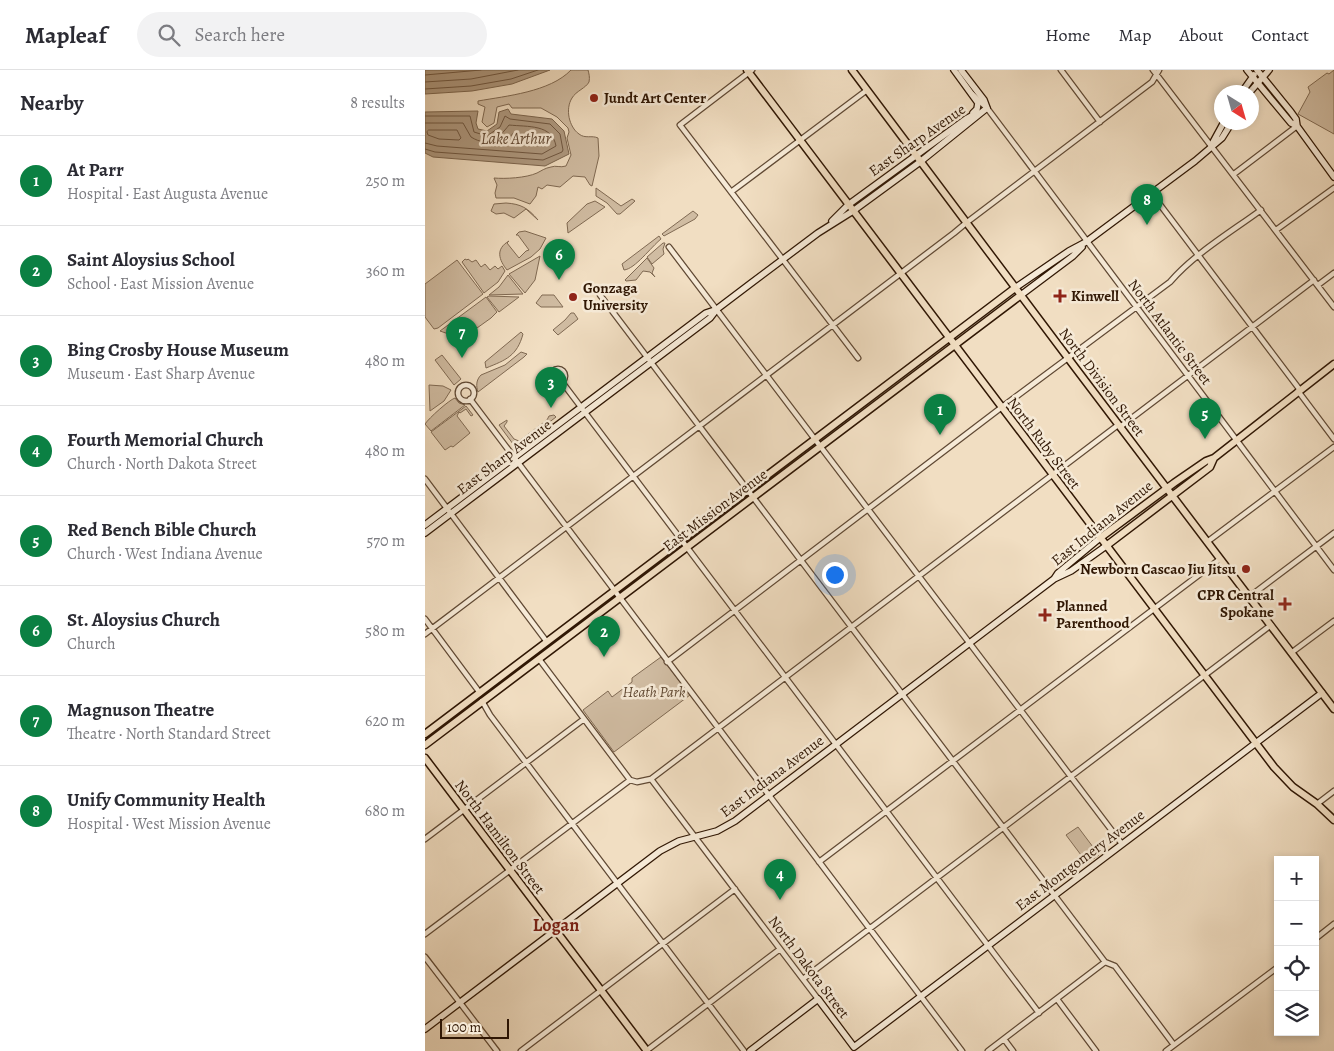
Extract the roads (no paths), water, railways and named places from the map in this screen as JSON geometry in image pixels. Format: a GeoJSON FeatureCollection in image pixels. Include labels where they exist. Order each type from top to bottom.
{"type":"FeatureCollection","features":[{"type":"Feature","properties":{"kind":"main road","name":"North Division Street"},"geometry":{"type":"LineString","coordinates":[[852,70],[1119,426],[1334,708]]}},
{"type":"Feature","properties":{"kind":"main road","name":"North Ruby Street"},"geometry":{"type":"LineString","coordinates":[[749,71],[900,274],[1256,743],[1284,778],[1334,820]]}},
{"type":"Feature","properties":{"kind":"main road","name":"East Mission Avenue"},"geometry":{"type":"LineString","coordinates":[[425,734],[1015,288]]}},
{"type":"Feature","properties":{"kind":"main road","name":"East Mission Avenue"},"geometry":{"type":"LineString","coordinates":[[425,745],[1021,296]]}},
{"type":"Feature","properties":{"kind":"main road"},"geometry":{"type":"LineString","coordinates":[[1214,458],[1334,364]]}},
{"type":"Feature","properties":{"kind":"main road","name":"East Indiana Avenue"},"geometry":{"type":"LineString","coordinates":[[1101,538],[1206,460],[1214,458]]}},
{"type":"Feature","properties":{"kind":"main road","name":"East Indiana Avenue"},"geometry":{"type":"LineString","coordinates":[[1107,546],[1210,466],[1214,458]]}},
{"type":"Feature","properties":{"kind":"main road"},"geometry":{"type":"LineString","coordinates":[[457,720],[477,700],[480,693]]}},
{"type":"Feature","properties":{"kind":"main road","name":"North Hamilton Street"},"geometry":{"type":"LineString","coordinates":[[425,758],[646,1051]]}},
{"type":"Feature","properties":{"kind":"street","name":"North Atlantic Street"},"geometry":{"type":"LineString","coordinates":[[954,70],[969,92],[977,97],[987,108],[1334,570]]}},
{"type":"Feature","properties":{"kind":"street","name":"North Atlantic Street"},"geometry":{"type":"LineString","coordinates":[[961,70],[984,100],[987,108]]}},
{"type":"Feature","properties":{"kind":"street"},"geometry":{"type":"LineString","coordinates":[[1061,70],[1099,122]]}},
{"type":"Feature","properties":{"kind":"street"},"geometry":{"type":"LineString","coordinates":[[1153,70],[1158,72],[1211,146],[1334,307]]}},
{"type":"Feature","properties":{"kind":"street"},"geometry":{"type":"LineString","coordinates":[[1247,70],[1291,123],[1297,126],[1334,177]]}},
{"type":"Feature","properties":{"kind":"street"},"geometry":{"type":"LineString","coordinates":[[1247,85],[1258,70],[1296,119],[1297,126]]}},
{"type":"Feature","properties":{"kind":"street"},"geometry":{"type":"LineString","coordinates":[[1257,83],[1269,70]]}},
{"type":"Feature","properties":{"kind":"street"},"geometry":{"type":"LineString","coordinates":[[749,71],[680,125],[859,358]]}},
{"type":"Feature","properties":{"kind":"street"},"geometry":{"type":"LineString","coordinates":[[425,634],[1152,82],[1158,72]]}},
{"type":"Feature","properties":{"kind":"street"},"geometry":{"type":"LineString","coordinates":[[731,192],[867,90]]}},
{"type":"Feature","properties":{"kind":"street"},"geometry":{"type":"LineString","coordinates":[[966,119],[978,107],[976,100],[969,92]]}},
{"type":"Feature","properties":{"kind":"street","name":"East Sharp Avenue"},"geometry":{"type":"LineString","coordinates":[[828,226],[848,205],[966,119],[987,108]]}},
{"type":"Feature","properties":{"kind":"street","name":"East Sharp Avenue"},"geometry":{"type":"LineString","coordinates":[[425,533],[449,511],[516,460],[649,360],[710,318],[717,309],[828,226],[853,211],[920,162],[987,108]]}},
{"type":"Feature","properties":{"kind":"street"},"geometry":{"type":"LineString","coordinates":[[1234,174],[1297,126]]}},
{"type":"Feature","properties":{"kind":"street"},"geometry":{"type":"LineString","coordinates":[[1211,146],[1220,130]]}},
{"type":"Feature","properties":{"kind":"street"},"geometry":{"type":"LineString","coordinates":[[1015,288],[1087,242],[1152,194],[1222,138],[1227,130]]}},
{"type":"Feature","properties":{"kind":"street"},"geometry":{"type":"LineString","coordinates":[[1277,230],[1334,188]]}},
{"type":"Feature","properties":{"kind":"street"},"geometry":{"type":"LineString","coordinates":[[1152,194],[1334,439]]}},
{"type":"Feature","properties":{"kind":"street"},"geometry":{"type":"LineString","coordinates":[[667,662],[1002,407],[1170,282],[1199,256],[1261,210]]}},
{"type":"Feature","properties":{"kind":"street"},"geometry":{"type":"LineString","coordinates":[[1021,296],[1073,256],[1087,242]]}},
{"type":"Feature","properties":{"kind":"street"},"geometry":{"type":"LineString","coordinates":[[669,247],[1122,844]]}},
{"type":"Feature","properties":{"kind":"street"},"geometry":{"type":"LineString","coordinates":[[1318,285],[1334,273]]}},
{"type":"Feature","properties":{"kind":"street"},"geometry":{"type":"LineString","coordinates":[[540,647],[542,657],[584,719],[630,780],[637,782],[651,779],[1314,280]]}},
{"type":"Feature","properties":{"kind":"street"},"geometry":{"type":"LineString","coordinates":[[600,295],[1105,962],[1115,966],[1174,1045]]}},
{"type":"Feature","properties":{"kind":"street"},"geometry":{"type":"LineString","coordinates":[[562,382],[1039,1012]]}},
{"type":"Feature","properties":{"kind":"street"},"geometry":{"type":"LineString","coordinates":[[471,400],[962,1051]]}},
{"type":"Feature","properties":{"kind":"street"},"geometry":{"type":"LineString","coordinates":[[1207,542],[1334,447]]}},
{"type":"Feature","properties":{"kind":"street"},"geometry":{"type":"LineString","coordinates":[[425,479],[547,642]]}},
{"type":"Feature","properties":{"kind":"street","name":"East Sharp Avenue"},"geometry":{"type":"LineString","coordinates":[[425,526],[449,511]]}},
{"type":"Feature","properties":{"kind":"street"},"geometry":{"type":"LineString","coordinates":[[1249,597],[1334,533]]}},
{"type":"Feature","properties":{"kind":"street","name":"East Indiana Avenue"},"geometry":{"type":"LineString","coordinates":[[1054,579],[1058,573],[1101,538]]}},
{"type":"Feature","properties":{"kind":"street","name":"East Indiana Avenue"},"geometry":{"type":"LineString","coordinates":[[425,1029],[660,851],[679,841],[717,831],[735,820],[1054,579],[1071,571],[1107,546]]}},
{"type":"Feature","properties":{"kind":"street"},"geometry":{"type":"LineString","coordinates":[[819,862],[1220,559]]}},
{"type":"Feature","properties":{"kind":"street"},"geometry":{"type":"LineString","coordinates":[[425,619],[480,693]]}},
{"type":"Feature","properties":{"kind":"street"},"geometry":{"type":"LineString","coordinates":[[1291,653],[1334,621]]}},
{"type":"Feature","properties":{"kind":"street"},"geometry":{"type":"LineString","coordinates":[[803,980],[1271,625]]}},
{"type":"Feature","properties":{"kind":"street","name":"East Montgomery Avenue"},"geometry":{"type":"LineString","coordinates":[[854,1049],[988,945],[1322,693]]}},
{"type":"Feature","properties":{"kind":"street"},"geometry":{"type":"LineString","coordinates":[[483,702],[490,715],[744,1051]]}},
{"type":"Feature","properties":{"kind":"street"},"geometry":{"type":"LineString","coordinates":[[425,840],[584,719]]}},
{"type":"Feature","properties":{"kind":"street","name":"North Dakota Street"},"geometry":{"type":"LineString","coordinates":[[651,779],[854,1049]]}},
{"type":"Feature","properties":{"kind":"street"},"geometry":{"type":"LineString","coordinates":[[425,934],[630,780]]}},
{"type":"Feature","properties":{"kind":"street"},"geometry":{"type":"LineString","coordinates":[[1317,804],[1334,791]]}},
{"type":"Feature","properties":{"kind":"street"},"geometry":{"type":"LineString","coordinates":[[521,1051],[735,889]]}},
{"type":"Feature","properties":{"kind":"street"},"geometry":{"type":"LineString","coordinates":[[1319,935],[1334,924]]}},
{"type":"Feature","properties":{"kind":"street"},"geometry":{"type":"LineString","coordinates":[[646,1051],[780,949]]}},
{"type":"Feature","properties":{"kind":"street"},"geometry":{"type":"LineString","coordinates":[[425,957],[497,1051]]}},
{"type":"Feature","properties":{"kind":"street"},"geometry":{"type":"LineString","coordinates":[[988,1051],[1105,962]]}},
{"type":"Feature","properties":{"kind":"street"},"geometry":{"type":"LineString","coordinates":[[1166,1051],[1274,970]]}},
{"type":"Feature","properties":{"kind":"street"},"geometry":{"type":"LineString","coordinates":[[750,1051],[818,999]]}},
{"type":"Feature","properties":{"kind":"street"},"geometry":{"type":"LineString","coordinates":[[1057,999],[1096,1051]]}},
{"type":"Feature","properties":{"kind":"street"},"geometry":{"type":"LineString","coordinates":[[1003,1039],[1013,1051]]}},
{"type":"Feature","properties":{"kind":"water"},"geometry":{"type":"Polygon","coordinates":[[[425,70],[550,70],[512,84],[472,91],[425,94],[425,70]]]}},
{"type":"Feature","properties":{"kind":"water","name":"Lake Arthur"},"geometry":{"type":"Polygon","coordinates":[[[508,109],[511,114],[552,119],[564,131],[569,154],[545,166],[433,157],[425,153],[425,112],[478,111],[476,123],[478,129],[487,131],[497,124],[499,112],[508,109]]]}},
{"type":"Feature","properties":{"kind":"place","name":"Jundt Art Center"},"geometry":{"type":"Point","coordinates":[594,98]}},
{"type":"Feature","properties":{"kind":"place","name":"Unify Community Health"},"geometry":{"type":"Point","coordinates":[1147,225]}},
{"type":"Feature","properties":{"kind":"place","name":"St. Aloysius Church"},"geometry":{"type":"Point","coordinates":[559,280]}},
{"type":"Feature","properties":{"kind":"place","name":"Kinwell"},"geometry":{"type":"Point","coordinates":[1060,296]}},
{"type":"Feature","properties":{"kind":"place","name":"Gonzaga University"},"geometry":{"type":"Point","coordinates":[573,297]}},
{"type":"Feature","properties":{"kind":"place","name":"Magnuson Theatre"},"geometry":{"type":"Point","coordinates":[462,358]}},
{"type":"Feature","properties":{"kind":"place","name":"Bing Crosby House Museum"},"geometry":{"type":"Point","coordinates":[551,408]}},
{"type":"Feature","properties":{"kind":"place","name":"At Parr"},"geometry":{"type":"Point","coordinates":[940,435]}},
{"type":"Feature","properties":{"kind":"place","name":"Red Bench Bible Church"},"geometry":{"type":"Point","coordinates":[1205,439]}},
{"type":"Feature","properties":{"kind":"place","name":"Newborn Cascao Jiu Jitsu"},"geometry":{"type":"Point","coordinates":[1246,569]}},
{"type":"Feature","properties":{"kind":"place","name":"CPR Central Spokane"},"geometry":{"type":"Point","coordinates":[1285,604]}},
{"type":"Feature","properties":{"kind":"place","name":"Planned Parenthood"},"geometry":{"type":"Point","coordinates":[1045,615]}},
{"type":"Feature","properties":{"kind":"place","name":"Saint Aloysius School"},"geometry":{"type":"Point","coordinates":[604,657]}},
{"type":"Feature","properties":{"kind":"place","name":"Fourth Memorial Church"},"geometry":{"type":"Point","coordinates":[780,900]}},
{"type":"Feature","properties":{"kind":"district","name":"Logan"},"geometry":{"type":"Point","coordinates":[556,925]}},
{"type":"Feature","properties":{"kind":"park label","name":"Heath Park"},"geometry":{"type":"Point","coordinates":[654,692]}}]}
